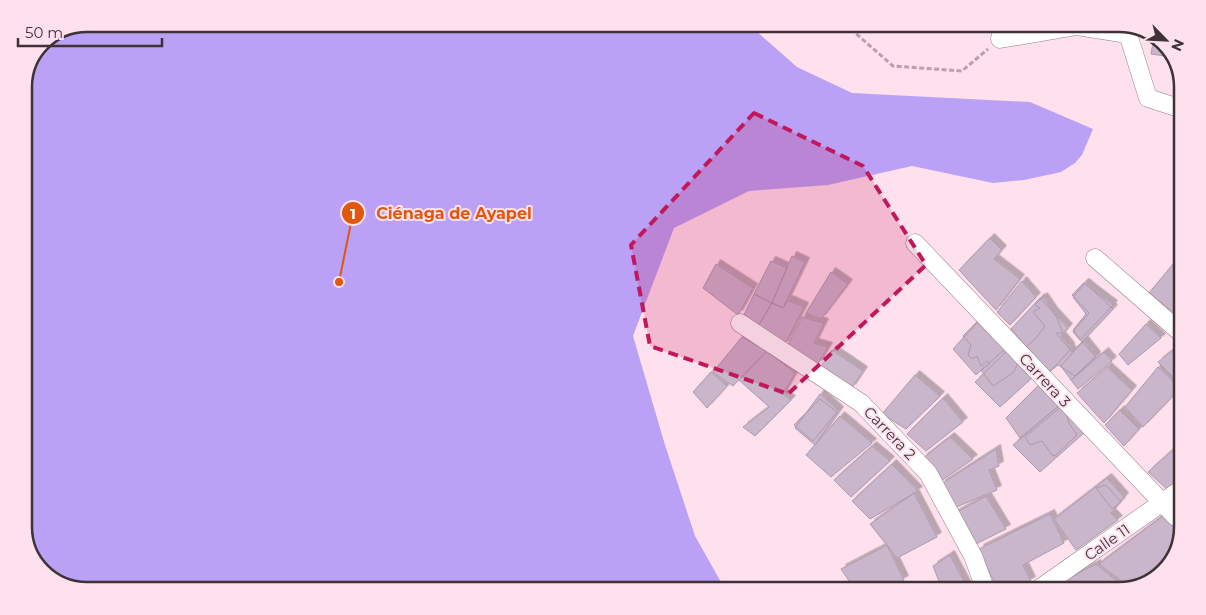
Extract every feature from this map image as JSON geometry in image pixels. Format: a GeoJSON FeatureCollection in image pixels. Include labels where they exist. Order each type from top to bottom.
{"type":"FeatureCollection","features":[{"type":"Feature","properties":{"kind":"street"},"geometry":{"type":"LineString","coordinates":[[1131,34],[1148,98],[1173,105]]}},
{"type":"Feature","properties":{"kind":"street","name":"Carrera 3"},"geometry":{"type":"LineString","coordinates":[[915,243],[1174,515]]}},
{"type":"Feature","properties":{"kind":"street"},"geometry":{"type":"LineString","coordinates":[[1095,258],[1174,326]]}},
{"type":"Feature","properties":{"kind":"street","name":"Carrera 2"},"geometry":{"type":"LineString","coordinates":[[740,323],[861,403],[928,473],[973,556],[983,582]]}},
{"type":"Feature","properties":{"kind":"street","name":"Calle 11"},"geometry":{"type":"LineString","coordinates":[[1049,582],[1174,494]]}},
{"type":"Feature","properties":{"kind":"path"},"geometry":{"type":"LineString","coordinates":[[854,32],[893,66],[962,72],[1002,32]]}},
{"type":"Feature","properties":{"kind":"highlighted area"},"geometry":{"type":"Polygon","coordinates":[[[754,113],[863,166],[926,265],[788,394],[650,346],[631,245],[754,113]]]}},
{"type":"Feature","properties":{"kind":"shaded area"},"geometry":{"type":"Polygon","coordinates":[[[88,32],[757,32],[797,67],[852,93],[1030,102],[1093,129],[1082,155],[1075,163],[1061,172],[1024,180],[993,183],[912,166],[828,185],[749,191],[674,228],[633,336],[665,445],[695,536],[721,582],[80,582],[63,577],[51,569],[38,552],[33,531],[33,84],[34,73],[44,54],[51,46],[66,37],[88,32]]]}},
{"type":"Feature","properties":{"kind":"building"},"geometry":{"type":"Polygon","coordinates":[[[990,238],[1002,250],[994,259],[1020,279],[996,310],[959,270],[990,238]]]}},
{"type":"Feature","properties":{"kind":"building"},"geometry":{"type":"Polygon","coordinates":[[[792,256],[805,262],[783,308],[772,303],[792,256]]]}},
{"type":"Feature","properties":{"kind":"building"},"geometry":{"type":"Polygon","coordinates":[[[771,261],[787,268],[772,303],[754,294],[771,261]]]}},
{"type":"Feature","properties":{"kind":"building"},"geometry":{"type":"Polygon","coordinates":[[[716,264],[753,288],[738,315],[703,288],[716,264]]]}},
{"type":"Feature","properties":{"kind":"building"},"geometry":{"type":"Polygon","coordinates":[[[1173,264],[1174,313],[1149,293],[1173,264]]]}},
{"type":"Feature","properties":{"kind":"building"},"geometry":{"type":"Polygon","coordinates":[[[831,272],[848,284],[821,319],[806,313],[831,272]]]}},
{"type":"Feature","properties":{"kind":"building"},"geometry":{"type":"Polygon","coordinates":[[[1022,281],[1036,297],[1010,325],[997,312],[1022,281]]]}},
{"type":"Feature","properties":{"kind":"building"},"geometry":{"type":"Polygon","coordinates":[[[1084,283],[1113,305],[1080,340],[1073,332],[1089,313],[1072,295],[1084,283]]]}},
{"type":"Feature","properties":{"kind":"building"},"geometry":{"type":"Polygon","coordinates":[[[1085,283],[1113,309],[1082,342],[1073,330],[1086,314],[1073,297],[1085,283]]]}},
{"type":"Feature","properties":{"kind":"building"},"geometry":{"type":"Polygon","coordinates":[[[754,294],[772,303],[757,328],[740,323],[754,294]]]}},
{"type":"Feature","properties":{"kind":"building"},"geometry":{"type":"Polygon","coordinates":[[[1043,297],[1057,318],[1063,333],[1056,333],[1072,352],[1084,341],[1096,356],[1075,376],[1058,365],[1048,372],[1026,347],[1045,326],[1033,312],[1040,308],[1035,305],[1043,297]]]}},
{"type":"Feature","properties":{"kind":"building"},"geometry":{"type":"Polygon","coordinates":[[[1040,298],[1068,328],[1061,336],[1070,347],[1070,350],[1049,373],[1011,329],[1040,298]]]}},
{"type":"Feature","properties":{"kind":"building"},"geometry":{"type":"Polygon","coordinates":[[[788,300],[804,307],[784,346],[757,328],[772,303],[783,308],[788,300]]]}},
{"type":"Feature","properties":{"kind":"building"},"geometry":{"type":"Polygon","coordinates":[[[802,317],[824,323],[814,343],[828,347],[817,365],[787,347],[802,317]]]}},
{"type":"Feature","properties":{"kind":"building"},"geometry":{"type":"Polygon","coordinates":[[[979,320],[1019,361],[1013,373],[993,386],[981,370],[990,363],[987,361],[981,366],[977,356],[972,359],[968,355],[971,345],[963,336],[979,320]]]}},
{"type":"Feature","properties":{"kind":"building"},"geometry":{"type":"Polygon","coordinates":[[[980,320],[1006,348],[976,375],[953,349],[980,320]]]}},
{"type":"Feature","properties":{"kind":"building"},"geometry":{"type":"Polygon","coordinates":[[[1146,324],[1161,338],[1128,365],[1119,354],[1146,324]]]}},
{"type":"Feature","properties":{"kind":"building"},"geometry":{"type":"Polygon","coordinates":[[[742,337],[767,351],[733,386],[713,372],[742,337]]]}},
{"type":"Feature","properties":{"kind":"building"},"geometry":{"type":"Polygon","coordinates":[[[1082,342],[1096,357],[1071,380],[1061,366],[1082,342]]]}},
{"type":"Feature","properties":{"kind":"building"},"geometry":{"type":"Polygon","coordinates":[[[1009,349],[1034,376],[1000,407],[975,382],[1009,349]]]}},
{"type":"Feature","properties":{"kind":"building"},"geometry":{"type":"Polygon","coordinates":[[[832,350],[863,371],[851,389],[819,369],[832,350]]]}},
{"type":"Feature","properties":{"kind":"building"},"geometry":{"type":"Polygon","coordinates":[[[1174,350],[1174,378],[1158,362],[1174,350]]]}},
{"type":"Feature","properties":{"kind":"building"},"geometry":{"type":"Polygon","coordinates":[[[767,351],[795,373],[783,394],[791,400],[755,436],[743,427],[769,407],[739,380],[767,351]]]}},
{"type":"Feature","properties":{"kind":"building"},"geometry":{"type":"Polygon","coordinates":[[[1104,352],[1112,361],[1078,389],[1071,380],[1104,352]]]}},
{"type":"Feature","properties":{"kind":"building"},"geometry":{"type":"Polygon","coordinates":[[[1107,367],[1132,390],[1104,423],[1077,393],[1107,367]]]}},
{"type":"Feature","properties":{"kind":"building"},"geometry":{"type":"Polygon","coordinates":[[[1158,367],[1174,382],[1174,395],[1143,427],[1125,407],[1158,367]]]}},
{"type":"Feature","properties":{"kind":"building"},"geometry":{"type":"Polygon","coordinates":[[[711,372],[727,386],[707,408],[693,392],[711,372]]]}},
{"type":"Feature","properties":{"kind":"building"},"geometry":{"type":"Polygon","coordinates":[[[915,375],[940,396],[906,429],[882,414],[915,375]]]}},
{"type":"Feature","properties":{"kind":"building"},"geometry":{"type":"Polygon","coordinates":[[[1040,384],[1061,404],[1020,438],[1006,418],[1040,384]]]}},
{"type":"Feature","properties":{"kind":"building"},"geometry":{"type":"Polygon","coordinates":[[[820,394],[839,411],[815,445],[795,428],[820,394]]]}},
{"type":"Feature","properties":{"kind":"building"},"geometry":{"type":"Polygon","coordinates":[[[943,398],[963,422],[926,451],[907,434],[943,398]]]}},
{"type":"Feature","properties":{"kind":"building"},"geometry":{"type":"Polygon","coordinates":[[[820,399],[837,412],[813,441],[794,425],[820,399]]]}},
{"type":"Feature","properties":{"kind":"building"},"geometry":{"type":"Polygon","coordinates":[[[1061,404],[1085,432],[1040,472],[1013,445],[1061,404]]]}},
{"type":"Feature","properties":{"kind":"building"},"geometry":{"type":"Polygon","coordinates":[[[1063,405],[1069,423],[1077,435],[1055,456],[1052,455],[1042,441],[1030,445],[1025,437],[1063,405]]]}},
{"type":"Feature","properties":{"kind":"building"},"geometry":{"type":"Polygon","coordinates":[[[1120,410],[1139,429],[1124,446],[1105,425],[1120,410]]]}},
{"type":"Feature","properties":{"kind":"building"},"geometry":{"type":"Polygon","coordinates":[[[840,416],[872,443],[831,477],[806,455],[840,416]]]}},
{"type":"Feature","properties":{"kind":"building"},"geometry":{"type":"Polygon","coordinates":[[[950,437],[973,459],[941,481],[923,458],[950,437]]]}},
{"type":"Feature","properties":{"kind":"building"},"geometry":{"type":"Polygon","coordinates":[[[872,446],[890,461],[851,497],[834,480],[872,446]]]}},
{"type":"Feature","properties":{"kind":"building"},"geometry":{"type":"Polygon","coordinates":[[[996,449],[999,466],[989,470],[997,490],[954,508],[941,484],[996,449]]]}},
{"type":"Feature","properties":{"kind":"building"},"geometry":{"type":"Polygon","coordinates":[[[1174,449],[1174,486],[1169,491],[1148,472],[1174,449]]]}},
{"type":"Feature","properties":{"kind":"building"},"geometry":{"type":"Polygon","coordinates":[[[892,464],[918,491],[870,519],[852,501],[892,464]]]}},
{"type":"Feature","properties":{"kind":"building"},"geometry":{"type":"Polygon","coordinates":[[[1107,478],[1124,497],[1111,513],[1118,520],[1076,550],[1054,519],[1107,478]]]}},
{"type":"Feature","properties":{"kind":"building"},"geometry":{"type":"Polygon","coordinates":[[[1106,485],[1121,502],[1112,509],[1096,488],[1106,485]]]}},
{"type":"Feature","properties":{"kind":"building"},"geometry":{"type":"Polygon","coordinates":[[[914,493],[937,537],[897,558],[870,524],[914,493]]]}},
{"type":"Feature","properties":{"kind":"building"},"geometry":{"type":"Polygon","coordinates":[[[986,496],[1006,529],[972,546],[954,514],[986,496]]]}},
{"type":"Feature","properties":{"kind":"building"},"geometry":{"type":"Polygon","coordinates":[[[1050,514],[1064,543],[1023,565],[1031,581],[1029,582],[994,582],[979,549],[1050,514]]]}},
{"type":"Feature","properties":{"kind":"building"},"geometry":{"type":"Polygon","coordinates":[[[1164,515],[1174,526],[1168,552],[1155,569],[1143,577],[1122,582],[1099,564],[1164,515]]]}},
{"type":"Feature","properties":{"kind":"building"},"geometry":{"type":"Polygon","coordinates":[[[887,545],[904,580],[900,582],[850,582],[841,569],[887,545]]]}},
{"type":"Feature","properties":{"kind":"building"},"geometry":{"type":"Polygon","coordinates":[[[950,555],[964,582],[939,582],[933,566],[950,555]]]}},
{"type":"Feature","properties":{"kind":"building"},"geometry":{"type":"Polygon","coordinates":[[[1096,564],[1118,582],[1118,582],[1062,582],[1096,564]]]}},
{"type":"Feature","properties":{"kind":"place","name":"Ciénaga de Ayapel"},"geometry":{"type":"Point","coordinates":[339,282]}}]}
